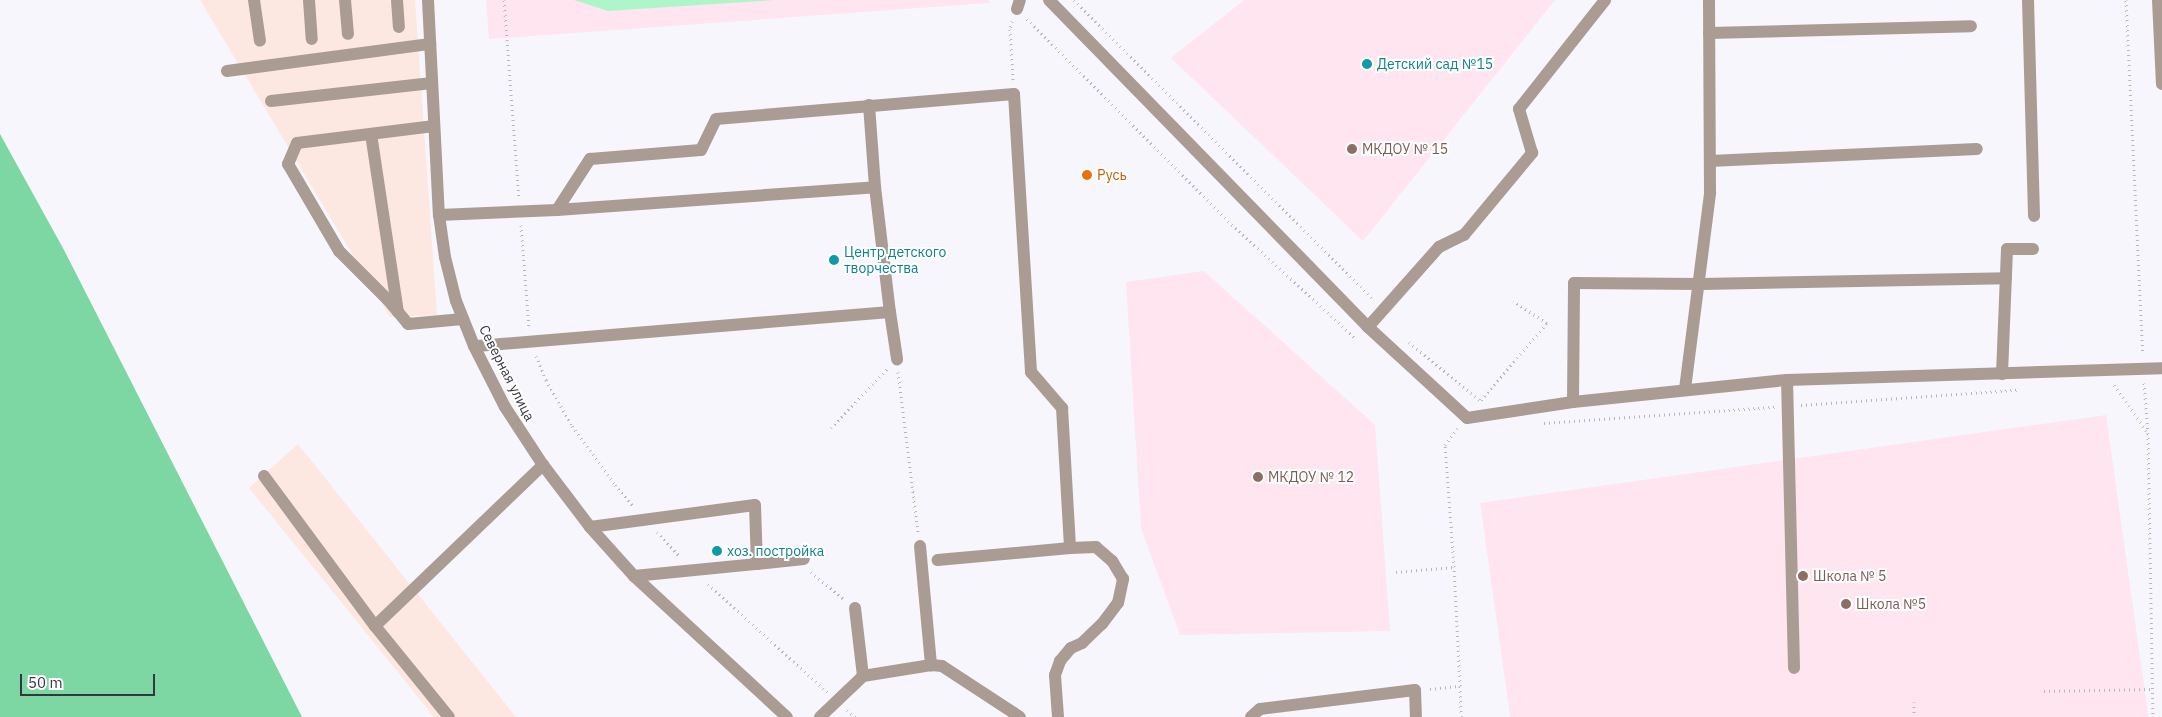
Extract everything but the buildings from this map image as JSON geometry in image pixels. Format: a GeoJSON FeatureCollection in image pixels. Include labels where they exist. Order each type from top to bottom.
{"type":"FeatureCollection","features":[{"type":"Feature","properties":{"kind":"street"},"geometry":{"type":"LineString","coordinates":[[254,0],[260,41]]}},
{"type":"Feature","properties":{"kind":"street"},"geometry":{"type":"LineString","coordinates":[[309,0],[312,39]]}},
{"type":"Feature","properties":{"kind":"street"},"geometry":{"type":"LineString","coordinates":[[345,0],[348,34]]}},
{"type":"Feature","properties":{"kind":"street"},"geometry":{"type":"LineString","coordinates":[[397,0],[399,27]]}},
{"type":"Feature","properties":{"kind":"street","name":"Северная улица"},"geometry":{"type":"LineString","coordinates":[[428,0],[439,215],[445,257],[474,346],[505,408],[543,465],[590,527],[634,576],[787,717]]}},
{"type":"Feature","properties":{"kind":"street"},"geometry":{"type":"LineString","coordinates":[[1048,0],[1368,327],[1466,423],[1573,402],[1787,380],[2162,368]]}},
{"type":"Feature","properties":{"kind":"street"},"geometry":{"type":"LineString","coordinates":[[1368,327],[1439,247],[1464,235],[1532,153],[1519,109],[1605,0]]}},
{"type":"Feature","properties":{"kind":"street"},"geometry":{"type":"LineString","coordinates":[[1685,389],[1700,284],[1710,193],[1709,0]]}},
{"type":"Feature","properties":{"kind":"street"},"geometry":{"type":"LineString","coordinates":[[2028,0],[2034,216]]}},
{"type":"Feature","properties":{"kind":"street"},"geometry":{"type":"LineString","coordinates":[[2158,0],[2162,84]]}},
{"type":"Feature","properties":{"kind":"street"},"geometry":{"type":"LineString","coordinates":[[1709,32],[1971,26]]}},
{"type":"Feature","properties":{"kind":"street"},"geometry":{"type":"LineString","coordinates":[[227,71],[430,44]]}},
{"type":"Feature","properties":{"kind":"street"},"geometry":{"type":"LineString","coordinates":[[271,101],[432,84]]}},
{"type":"Feature","properties":{"kind":"street"},"geometry":{"type":"LineString","coordinates":[[557,210],[590,159],[701,150],[716,119],[1014,94],[1032,372],[1062,408],[1070,548]]}},
{"type":"Feature","properties":{"kind":"street"},"geometry":{"type":"LineString","coordinates":[[869,106],[876,187],[897,359]]}},
{"type":"Feature","properties":{"kind":"street"},"geometry":{"type":"LineString","coordinates":[[434,126],[297,143],[288,164],[339,250],[408,324],[464,319]]}},
{"type":"Feature","properties":{"kind":"street"},"geometry":{"type":"LineString","coordinates":[[371,134],[398,312]]}},
{"type":"Feature","properties":{"kind":"street"},"geometry":{"type":"LineString","coordinates":[[1710,160],[1977,149]]}},
{"type":"Feature","properties":{"kind":"street"},"geometry":{"type":"LineString","coordinates":[[439,215],[557,210],[876,187]]}},
{"type":"Feature","properties":{"kind":"street"},"geometry":{"type":"LineString","coordinates":[[2002,374],[2007,249],[2033,249]]}},
{"type":"Feature","properties":{"kind":"street"},"geometry":{"type":"LineString","coordinates":[[1573,402],[1574,284],[1700,284],[2006,278]]}},
{"type":"Feature","properties":{"kind":"street"},"geometry":{"type":"LineString","coordinates":[[474,346],[890,312]]}},
{"type":"Feature","properties":{"kind":"street"},"geometry":{"type":"LineString","coordinates":[[1787,380],[1794,668]]}},
{"type":"Feature","properties":{"kind":"street"},"geometry":{"type":"LineString","coordinates":[[376,626],[543,465]]}},
{"type":"Feature","properties":{"kind":"street"},"geometry":{"type":"LineString","coordinates":[[264,476],[376,626],[449,717]]}},
{"type":"Feature","properties":{"kind":"street"},"geometry":{"type":"LineString","coordinates":[[590,527],[755,505],[757,564]]}},
{"type":"Feature","properties":{"kind":"street"},"geometry":{"type":"LineString","coordinates":[[920,546],[930,665]]}},
{"type":"Feature","properties":{"kind":"street"},"geometry":{"type":"LineString","coordinates":[[938,560],[1096,547],[1112,561],[1123,579],[1118,602],[1102,624],[1082,643],[1071,648],[1060,661],[1055,675],[1058,717]]}},
{"type":"Feature","properties":{"kind":"street"},"geometry":{"type":"LineString","coordinates":[[634,576],[804,559]]}},
{"type":"Feature","properties":{"kind":"street"},"geometry":{"type":"LineString","coordinates":[[855,608],[863,676]]}},
{"type":"Feature","properties":{"kind":"street"},"geometry":{"type":"LineString","coordinates":[[820,717],[863,676],[930,665],[942,666],[1020,717]]}},
{"type":"Feature","properties":{"kind":"street"},"geometry":{"type":"LineString","coordinates":[[1251,717],[1260,709],[1415,690],[1416,717]]}},
{"type":"Feature","properties":{"kind":"path"},"geometry":{"type":"LineString","coordinates":[[504,0],[530,341],[546,380],[572,426],[614,484],[645,520],[692,570],[855,717]]}},
{"type":"Feature","properties":{"kind":"path"},"geometry":{"type":"LineString","coordinates":[[1074,0],[1373,299],[1380,314]]}},
{"type":"Feature","properties":{"kind":"path"},"geometry":{"type":"LineString","coordinates":[[1018,5],[1228,221],[1360,342]]}},
{"type":"Feature","properties":{"kind":"path"},"geometry":{"type":"LineString","coordinates":[[1010,29],[1014,94]]}},
{"type":"Feature","properties":{"kind":"path"},"geometry":{"type":"LineString","coordinates":[[1461,717],[1454,567],[1444,445],[1455,430],[1466,423],[1480,401],[1547,324],[1513,301]]}},
{"type":"Feature","properties":{"kind":"path"},"geometry":{"type":"LineString","coordinates":[[1406,339],[1480,401]]}},
{"type":"Feature","properties":{"kind":"path"},"geometry":{"type":"LineString","coordinates":[[832,428],[897,359]]}},
{"type":"Feature","properties":{"kind":"path"},"geometry":{"type":"LineString","coordinates":[[897,359],[920,546]]}},
{"type":"Feature","properties":{"kind":"path"},"geometry":{"type":"LineString","coordinates":[[2113,383],[2148,433]]}},
{"type":"Feature","properties":{"kind":"path"},"geometry":{"type":"LineString","coordinates":[[1543,424],[2024,389]]}},
{"type":"Feature","properties":{"kind":"path"},"geometry":{"type":"LineString","coordinates":[[1448,423],[1455,430]]}},
{"type":"Feature","properties":{"kind":"path"},"geometry":{"type":"LineString","coordinates":[[1455,430],[1466,423]]}},
{"type":"Feature","properties":{"kind":"path"},"geometry":{"type":"LineString","coordinates":[[804,559],[805,566],[855,608]]}},
{"type":"Feature","properties":{"kind":"path"},"geometry":{"type":"LineString","coordinates":[[1396,572],[1454,567]]}},
{"type":"Feature","properties":{"kind":"path"},"geometry":{"type":"LineString","coordinates":[[1415,690],[1460,686]]}},
{"type":"Feature","properties":{"kind":"path"},"geometry":{"type":"LineString","coordinates":[[2044,691],[2152,689]]}},
{"type":"Feature","properties":{"kind":"path"},"geometry":{"type":"LineString","coordinates":[[1914,702],[1914,717]]}},
{"type":"Feature","properties":{"kind":"shaded area"},"geometry":{"type":"Polygon","coordinates":[[[200,0],[415,0],[437,315],[390,317],[200,0]]]}},
{"type":"Feature","properties":{"kind":"shaded area"},"geometry":{"type":"Polygon","coordinates":[[[486,0],[989,0],[989,3],[489,39],[486,0]]]}},
{"type":"Feature","properties":{"kind":"shaded area","name":"МКДОУ № 15"},"geometry":{"type":"Polygon","coordinates":[[[1244,0],[1555,0],[1363,241],[1171,58],[1244,0]]]}},
{"type":"Feature","properties":{"kind":"shaded area","name":"МКДОУ № 12"},"geometry":{"type":"Polygon","coordinates":[[[1204,271],[1375,425],[1390,631],[1180,635],[1141,528],[1126,282],[1204,271]]]}},
{"type":"Feature","properties":{"kind":"shaded area","name":"Школа № 5"},"geometry":{"type":"Polygon","coordinates":[[[2106,415],[2148,717],[1510,717],[1480,503],[2106,415]]]}},
{"type":"Feature","properties":{"kind":"shaded area"},"geometry":{"type":"Polygon","coordinates":[[[298,444],[516,717],[434,717],[249,488],[298,444]]]}},
{"type":"Feature","properties":{"kind":"green space"},"geometry":{"type":"Polygon","coordinates":[[[574,0],[775,0],[608,11],[574,0]]]}},
{"type":"Feature","properties":{"kind":"green space"},"geometry":{"type":"Polygon","coordinates":[[[0,134],[64,250],[302,717],[0,717],[0,134]]]}},
{"type":"Feature","properties":{"kind":"place","name":"Детский сад №15"},"geometry":{"type":"Point","coordinates":[1367,64]}},
{"type":"Feature","properties":{"kind":"place","name":"МКДОУ № 15"},"geometry":{"type":"Point","coordinates":[1352,149]}},
{"type":"Feature","properties":{"kind":"place","name":"Русь"},"geometry":{"type":"Point","coordinates":[1087,175]}},
{"type":"Feature","properties":{"kind":"place","name":"Центр детского творчества"},"geometry":{"type":"Point","coordinates":[834,260]}},
{"type":"Feature","properties":{"kind":"place","name":"МКДОУ № 12"},"geometry":{"type":"Point","coordinates":[1258,477]}},
{"type":"Feature","properties":{"kind":"place","name":"хоз. постройка"},"geometry":{"type":"Point","coordinates":[717,551]}},
{"type":"Feature","properties":{"kind":"place","name":"Школа № 5"},"geometry":{"type":"Point","coordinates":[1803,576]}},
{"type":"Feature","properties":{"kind":"place","name":"Школа №5"},"geometry":{"type":"Point","coordinates":[1846,604]}}]}
